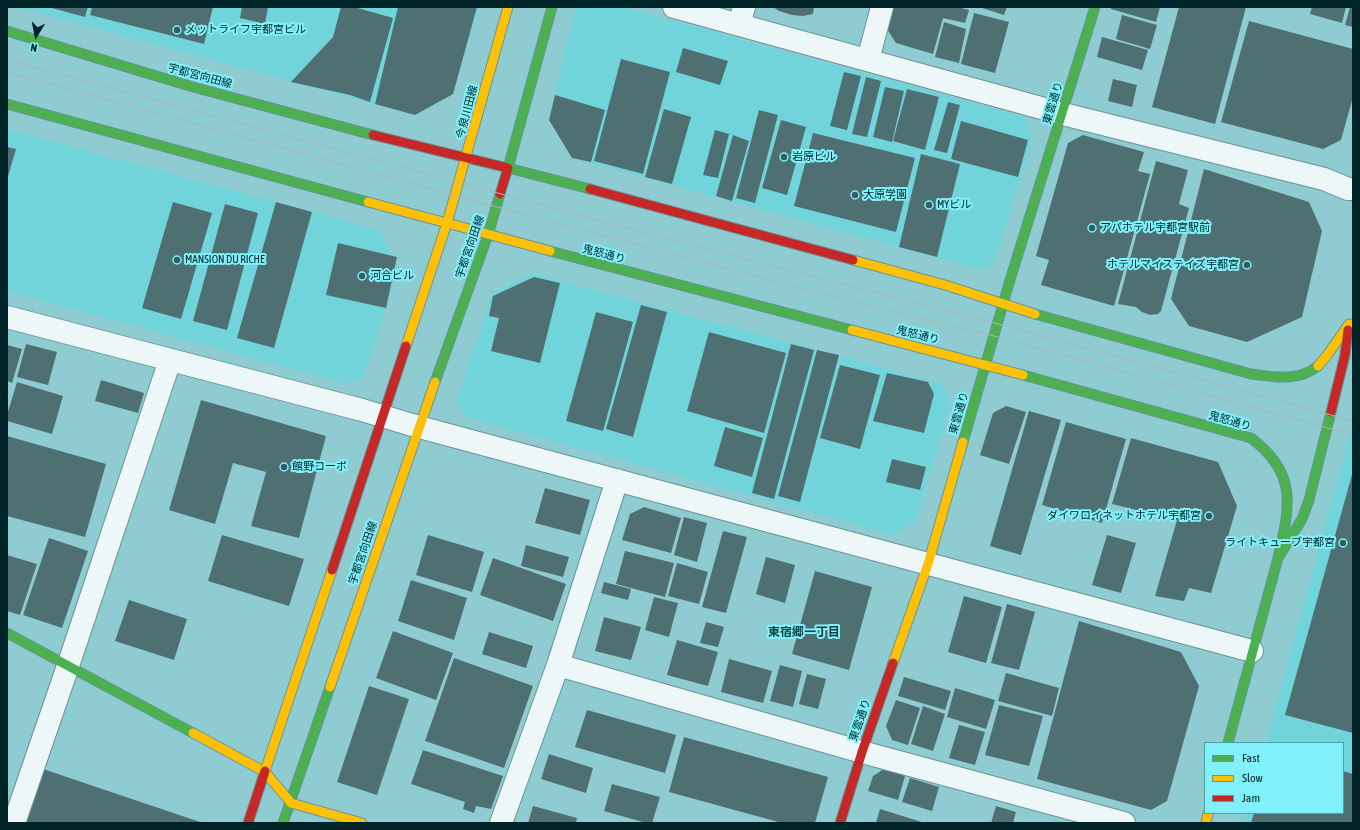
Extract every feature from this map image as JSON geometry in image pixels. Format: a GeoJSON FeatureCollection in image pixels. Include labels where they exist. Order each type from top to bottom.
{"type":"FeatureCollection","features":[{"type":"Feature","properties":{"kind":"street","name":"今泉川田線"},"geometry":{"type":"LineString","coordinates":[[447,223],[508,7]]}},
{"type":"Feature","properties":{"kind":"street"},"geometry":{"type":"LineString","coordinates":[[552,7],[508,168],[945,285],[1060,322],[1251,374],[1277,379],[1295,378],[1309,374],[1316,369],[1331,351],[1353,315]]}},
{"type":"Feature","properties":{"kind":"street"},"geometry":{"type":"LineString","coordinates":[[674,7],[742,16],[868,60],[1063,114],[1324,179],[1348,189],[1353,189]]}},
{"type":"Feature","properties":{"kind":"street"},"geometry":{"type":"LineString","coordinates":[[868,60],[882,7]]}},
{"type":"Feature","properties":{"kind":"street","name":"東雲通り"},"geometry":{"type":"LineString","coordinates":[[840,823],[862,752],[928,564],[1004,304],[1095,7]]}},
{"type":"Feature","properties":{"kind":"street","name":"宇都宮向田線"},"geometry":{"type":"LineString","coordinates":[[7,31],[100,61],[389,140],[508,168],[488,235],[418,427],[283,823]]}},
{"type":"Feature","properties":{"kind":"street"},"geometry":{"type":"LineString","coordinates":[[7,104],[447,223],[248,823]]}},
{"type":"Feature","properties":{"kind":"street","name":"鬼怒通り"},"geometry":{"type":"LineString","coordinates":[[447,223],[1244,436],[1264,446],[1276,459],[1284,473],[1287,494],[1286,524],[1278,558]]}},
{"type":"Feature","properties":{"kind":"street"},"geometry":{"type":"LineString","coordinates":[[7,317],[383,416],[418,427],[1252,651]]}},
{"type":"Feature","properties":{"kind":"street"},"geometry":{"type":"LineString","coordinates":[[1228,742],[1278,558],[1302,519],[1309,500],[1345,355],[1348,324]]}},
{"type":"Feature","properties":{"kind":"street"},"geometry":{"type":"LineString","coordinates":[[14,823],[170,360]]}},
{"type":"Feature","properties":{"kind":"street"},"geometry":{"type":"LineString","coordinates":[[500,823],[558,665],[617,480]]}},
{"type":"Feature","properties":{"kind":"street"},"geometry":{"type":"LineString","coordinates":[[7,633],[265,772],[290,803],[362,823]]}},
{"type":"Feature","properties":{"kind":"street"},"geometry":{"type":"LineString","coordinates":[[558,665],[862,752],[1124,823]]}},
{"type":"Feature","properties":{"kind":"shaded area"},"geometry":{"type":"Polygon","coordinates":[[[16,7],[479,7],[453,94],[415,115],[16,7]]]}},
{"type":"Feature","properties":{"kind":"shaded area"},"geometry":{"type":"Polygon","coordinates":[[[623,7],[1024,117],[1033,138],[993,265],[978,269],[572,158],[549,120],[575,8],[623,7]]]}},
{"type":"Feature","properties":{"kind":"shaded area"},"geometry":{"type":"Polygon","coordinates":[[[7,129],[379,230],[398,268],[364,377],[347,384],[7,291],[7,129]]]}},
{"type":"Feature","properties":{"kind":"shaded area"},"geometry":{"type":"Polygon","coordinates":[[[532,273],[942,384],[951,400],[916,520],[894,535],[465,417],[456,402],[492,293],[532,273]]]}},
{"type":"Feature","properties":{"kind":"shaded area"},"geometry":{"type":"Polygon","coordinates":[[[1353,423],[1353,823],[1244,823],[1247,814],[1344,814],[1344,742],[1266,742],[1353,423]]]}},
{"type":"Feature","properties":{"kind":"building"},"geometry":{"type":"Polygon","coordinates":[[[48,7],[88,7],[85,17],[48,7]]]}},
{"type":"Feature","properties":{"kind":"building","name":"メットライフ宇都宮ビル"},"geometry":{"type":"Polygon","coordinates":[[[92,7],[213,7],[204,44],[90,15],[92,7]]]}},
{"type":"Feature","properties":{"kind":"building"},"geometry":{"type":"Polygon","coordinates":[[[242,7],[268,7],[265,24],[240,18],[242,7]]]}},
{"type":"Feature","properties":{"kind":"building"},"geometry":{"type":"Polygon","coordinates":[[[341,7],[354,7],[393,18],[370,102],[350,95],[291,82],[333,37],[341,7]]]}},
{"type":"Feature","properties":{"kind":"building"},"geometry":{"type":"Polygon","coordinates":[[[398,7],[477,7],[453,94],[415,115],[375,104],[398,7]]]}},
{"type":"Feature","properties":{"kind":"building"},"geometry":{"type":"Polygon","coordinates":[[[773,7],[814,7],[813,14],[803,16],[792,15],[779,11],[773,7]]]}},
{"type":"Feature","properties":{"kind":"building"},"geometry":{"type":"Polygon","coordinates":[[[894,7],[957,7],[969,10],[965,23],[943,18],[933,54],[896,43],[887,29],[894,7]]]}},
{"type":"Feature","properties":{"kind":"building"},"geometry":{"type":"Polygon","coordinates":[[[979,7],[1007,7],[1004,15],[979,7]]]}},
{"type":"Feature","properties":{"kind":"building"},"geometry":{"type":"Polygon","coordinates":[[[1111,7],[1160,7],[1156,22],[1111,9],[1111,7]]]}},
{"type":"Feature","properties":{"kind":"building"},"geometry":{"type":"Polygon","coordinates":[[[1179,7],[1246,7],[1215,124],[1152,107],[1179,7]]]}},
{"type":"Feature","properties":{"kind":"building"},"geometry":{"type":"Polygon","coordinates":[[[1312,7],[1346,7],[1342,23],[1310,14],[1312,7]]]}},
{"type":"Feature","properties":{"kind":"building"},"geometry":{"type":"Polygon","coordinates":[[[1350,7],[1353,7],[1353,27],[1345,25],[1350,7]]]}},
{"type":"Feature","properties":{"kind":"building"},"geometry":{"type":"Polygon","coordinates":[[[974,13],[1009,22],[995,73],[961,64],[974,13]]]}},
{"type":"Feature","properties":{"kind":"building"},"geometry":{"type":"Polygon","coordinates":[[[1122,15],[1157,25],[1150,49],[1116,39],[1122,15]]]}},
{"type":"Feature","properties":{"kind":"building"},"geometry":{"type":"Polygon","coordinates":[[[1249,21],[1353,49],[1353,97],[1341,140],[1323,149],[1221,122],[1249,21]]]}},
{"type":"Feature","properties":{"kind":"building"},"geometry":{"type":"Polygon","coordinates":[[[944,22],[966,29],[959,63],[935,57],[944,22]]]}},
{"type":"Feature","properties":{"kind":"building"},"geometry":{"type":"Polygon","coordinates":[[[1102,37],[1148,50],[1142,70],[1097,57],[1102,37]]]}},
{"type":"Feature","properties":{"kind":"building"},"geometry":{"type":"Polygon","coordinates":[[[683,48],[728,61],[720,85],[676,72],[683,48]]]}},
{"type":"Feature","properties":{"kind":"building"},"geometry":{"type":"Polygon","coordinates":[[[621,59],[670,72],[643,174],[594,161],[621,59]]]}},
{"type":"Feature","properties":{"kind":"building"},"geometry":{"type":"Polygon","coordinates":[[[844,72],[861,76],[847,130],[830,126],[844,72]]]}},
{"type":"Feature","properties":{"kind":"building"},"geometry":{"type":"Polygon","coordinates":[[[866,77],[881,81],[867,137],[852,134],[866,77]]]}},
{"type":"Feature","properties":{"kind":"building"},"geometry":{"type":"Polygon","coordinates":[[[1113,79],[1137,85],[1132,107],[1108,101],[1113,79]]]}},
{"type":"Feature","properties":{"kind":"building"},"geometry":{"type":"Polygon","coordinates":[[[885,87],[904,91],[892,142],[873,137],[885,87]]]}},
{"type":"Feature","properties":{"kind":"building"},"geometry":{"type":"Polygon","coordinates":[[[907,89],[939,97],[925,150],[893,141],[907,89]]]}},
{"type":"Feature","properties":{"kind":"building"},"geometry":{"type":"Polygon","coordinates":[[[555,95],[605,110],[591,162],[572,158],[549,120],[555,95]]]}},
{"type":"Feature","properties":{"kind":"building"},"geometry":{"type":"Polygon","coordinates":[[[948,102],[960,105],[947,153],[934,150],[948,102]]]}},
{"type":"Feature","properties":{"kind":"building"},"geometry":{"type":"Polygon","coordinates":[[[664,109],[691,117],[672,184],[645,177],[664,109]]]}},
{"type":"Feature","properties":{"kind":"building"},"geometry":{"type":"Polygon","coordinates":[[[759,110],[778,115],[755,203],[736,198],[759,110]]]}},
{"type":"Feature","properties":{"kind":"building","name":"岩原ビル"},"geometry":{"type":"Polygon","coordinates":[[[781,120],[806,127],[787,195],[762,188],[781,120]]]}},
{"type":"Feature","properties":{"kind":"building"},"geometry":{"type":"Polygon","coordinates":[[[961,121],[1028,140],[1018,177],[951,159],[961,121]]]}},
{"type":"Feature","properties":{"kind":"building"},"geometry":{"type":"Polygon","coordinates":[[[715,130],[729,134],[718,178],[703,175],[715,130]]]}},
{"type":"Feature","properties":{"kind":"building"},"geometry":{"type":"Polygon","coordinates":[[[813,133],[915,158],[896,232],[794,206],[813,133]]]}},
{"type":"Feature","properties":{"kind":"building"},"geometry":{"type":"Polygon","coordinates":[[[733,135],[749,141],[732,201],[716,196],[733,135]]]}},
{"type":"Feature","properties":{"kind":"building"},"geometry":{"type":"Polygon","coordinates":[[[1083,135],[1144,152],[1138,171],[1150,174],[1114,306],[1041,285],[1049,260],[1036,256],[1068,143],[1083,135]]]}},
{"type":"Feature","properties":{"kind":"building"},"geometry":{"type":"Polygon","coordinates":[[[7,147],[16,149],[7,180],[7,147]]]}},
{"type":"Feature","properties":{"kind":"building","name":"MYビル"},"geometry":{"type":"Polygon","coordinates":[[[921,154],[960,164],[937,257],[899,247],[921,154]]]}},
{"type":"Feature","properties":{"kind":"building"},"geometry":{"type":"Polygon","coordinates":[[[1156,161],[1188,170],[1179,204],[1189,208],[1161,311],[1158,314],[1150,315],[1142,312],[1136,307],[1118,304],[1156,161]]]}},
{"type":"Feature","properties":{"kind":"building","name":"ホテルマイステイズ宇都宮"},"geometry":{"type":"Polygon","coordinates":[[[1204,169],[1309,202],[1322,231],[1302,317],[1247,342],[1189,326],[1171,299],[1204,169]]]}},
{"type":"Feature","properties":{"kind":"building","name":"MANSION DU RICHE"},"geometry":{"type":"Polygon","coordinates":[[[173,202],[212,213],[181,319],[142,308],[173,202]]]}},
{"type":"Feature","properties":{"kind":"building"},"geometry":{"type":"Polygon","coordinates":[[[276,202],[312,212],[274,348],[237,338],[276,202]]]}},
{"type":"Feature","properties":{"kind":"building"},"geometry":{"type":"Polygon","coordinates":[[[225,204],[258,213],[227,330],[193,321],[225,204]]]}},
{"type":"Feature","properties":{"kind":"building","name":"河合ビル"},"geometry":{"type":"Polygon","coordinates":[[[338,243],[397,257],[386,308],[326,295],[338,243]]]}},
{"type":"Feature","properties":{"kind":"building"},"geometry":{"type":"Polygon","coordinates":[[[534,277],[560,283],[540,363],[491,351],[499,318],[489,316],[493,296],[534,277]]]}},
{"type":"Feature","properties":{"kind":"building"},"geometry":{"type":"Polygon","coordinates":[[[641,305],[667,312],[633,437],[606,429],[641,305]]]}},
{"type":"Feature","properties":{"kind":"building"},"geometry":{"type":"Polygon","coordinates":[[[596,312],[633,322],[603,431],[566,421],[596,312]]]}},
{"type":"Feature","properties":{"kind":"building"},"geometry":{"type":"Polygon","coordinates":[[[709,332],[786,353],[764,433],[687,411],[709,332]]]}},
{"type":"Feature","properties":{"kind":"building"},"geometry":{"type":"Polygon","coordinates":[[[26,344],[57,352],[48,385],[17,377],[26,344]]]}},
{"type":"Feature","properties":{"kind":"building"},"geometry":{"type":"Polygon","coordinates":[[[791,344],[814,350],[774,499],[752,493],[791,344]]]}},
{"type":"Feature","properties":{"kind":"building"},"geometry":{"type":"Polygon","coordinates":[[[7,345],[22,349],[12,383],[7,381],[7,345]]]}},
{"type":"Feature","properties":{"kind":"building"},"geometry":{"type":"Polygon","coordinates":[[[817,350],[839,355],[800,502],[778,496],[817,350]]]}},
{"type":"Feature","properties":{"kind":"building"},"geometry":{"type":"Polygon","coordinates":[[[840,365],[880,375],[860,449],[820,438],[840,365]]]}},
{"type":"Feature","properties":{"kind":"building"},"geometry":{"type":"Polygon","coordinates":[[[887,373],[928,382],[934,394],[924,433],[873,421],[887,373]]]}},
{"type":"Feature","properties":{"kind":"building"},"geometry":{"type":"Polygon","coordinates":[[[101,380],[144,393],[138,413],[95,401],[101,380]]]}},
{"type":"Feature","properties":{"kind":"building"},"geometry":{"type":"Polygon","coordinates":[[[17,382],[63,396],[52,434],[7,421],[7,415],[17,382]]]}},
{"type":"Feature","properties":{"kind":"building","name":"館野コーポ"},"geometry":{"type":"Polygon","coordinates":[[[201,400],[326,436],[299,538],[251,526],[266,472],[233,463],[215,524],[169,510],[201,400]]]}},
{"type":"Feature","properties":{"kind":"building"},"geometry":{"type":"Polygon","coordinates":[[[1006,406],[1026,412],[1009,464],[980,455],[993,413],[1006,406]]]}},
{"type":"Feature","properties":{"kind":"building"},"geometry":{"type":"Polygon","coordinates":[[[1029,411],[1061,420],[1021,555],[990,546],[1029,411]]]}},
{"type":"Feature","properties":{"kind":"building"},"geometry":{"type":"Polygon","coordinates":[[[1066,422],[1126,439],[1102,523],[1042,505],[1066,422]]]}},
{"type":"Feature","properties":{"kind":"building"},"geometry":{"type":"Polygon","coordinates":[[[725,427],[763,438],[752,477],[714,466],[725,427]]]}},
{"type":"Feature","properties":{"kind":"building"},"geometry":{"type":"Polygon","coordinates":[[[7,436],[106,464],[85,537],[7,516],[7,436]]]}},
{"type":"Feature","properties":{"kind":"building"},"geometry":{"type":"Polygon","coordinates":[[[1131,438],[1218,462],[1237,506],[1211,593],[1189,588],[1184,601],[1155,596],[1177,520],[1112,504],[1131,438]]]}},
{"type":"Feature","properties":{"kind":"building"},"geometry":{"type":"Polygon","coordinates":[[[892,459],[926,467],[920,490],[886,482],[892,459]]]}},
{"type":"Feature","properties":{"kind":"building","name":"ライトキューブ宇都宮"},"geometry":{"type":"Polygon","coordinates":[[[1353,471],[1353,733],[1285,715],[1353,471]]]}},
{"type":"Feature","properties":{"kind":"building"},"geometry":{"type":"Polygon","coordinates":[[[545,488],[590,500],[580,535],[535,523],[545,488]]]}},
{"type":"Feature","properties":{"kind":"building"},"geometry":{"type":"Polygon","coordinates":[[[644,507],[681,518],[671,553],[622,540],[630,514],[644,507]]]}},
{"type":"Feature","properties":{"kind":"building"},"geometry":{"type":"Polygon","coordinates":[[[684,517],[707,523],[697,562],[674,555],[684,517]]]}},
{"type":"Feature","properties":{"kind":"building"},"geometry":{"type":"Polygon","coordinates":[[[723,531],[747,537],[726,613],[702,607],[723,531]]]}},
{"type":"Feature","properties":{"kind":"building"},"geometry":{"type":"Polygon","coordinates":[[[222,535],[304,559],[289,606],[208,581],[222,535]]]}},
{"type":"Feature","properties":{"kind":"building"},"geometry":{"type":"Polygon","coordinates":[[[428,535],[484,552],[472,592],[416,575],[428,535]]]}},
{"type":"Feature","properties":{"kind":"building"},"geometry":{"type":"Polygon","coordinates":[[[1107,535],[1136,543],[1121,593],[1092,585],[1107,535]]]}},
{"type":"Feature","properties":{"kind":"building"},"geometry":{"type":"Polygon","coordinates":[[[49,538],[88,551],[62,628],[23,615],[49,538]]]}},
{"type":"Feature","properties":{"kind":"building"},"geometry":{"type":"Polygon","coordinates":[[[526,545],[569,557],[563,577],[521,566],[526,545]]]}},
{"type":"Feature","properties":{"kind":"building"},"geometry":{"type":"Polygon","coordinates":[[[625,551],[674,563],[665,597],[616,584],[625,551]]]}},
{"type":"Feature","properties":{"kind":"building"},"geometry":{"type":"Polygon","coordinates":[[[7,555],[37,564],[20,615],[7,611],[7,555]]]}},
{"type":"Feature","properties":{"kind":"building"},"geometry":{"type":"Polygon","coordinates":[[[766,557],[795,565],[785,603],[756,594],[766,557]]]}},
{"type":"Feature","properties":{"kind":"building"},"geometry":{"type":"Polygon","coordinates":[[[493,558],[566,584],[553,621],[480,595],[493,558]]]}},
{"type":"Feature","properties":{"kind":"building"},"geometry":{"type":"Polygon","coordinates":[[[677,563],[708,572],[699,604],[668,596],[677,563]]]}},
{"type":"Feature","properties":{"kind":"building"},"geometry":{"type":"Polygon","coordinates":[[[815,571],[872,587],[849,670],[792,654],[815,571]]]}},
{"type":"Feature","properties":{"kind":"building"},"geometry":{"type":"Polygon","coordinates":[[[411,580],[467,598],[454,640],[398,621],[411,580]]]}},
{"type":"Feature","properties":{"kind":"building"},"geometry":{"type":"Polygon","coordinates":[[[604,582],[631,589],[628,600],[601,593],[604,582]]]}},
{"type":"Feature","properties":{"kind":"building"},"geometry":{"type":"Polygon","coordinates":[[[964,596],[1002,607],[986,663],[948,652],[964,596]]]}},
{"type":"Feature","properties":{"kind":"building"},"geometry":{"type":"Polygon","coordinates":[[[654,597],[678,603],[669,637],[645,630],[654,597]]]}},
{"type":"Feature","properties":{"kind":"building"},"geometry":{"type":"Polygon","coordinates":[[[129,600],[187,619],[174,660],[115,641],[129,600]]]}},
{"type":"Feature","properties":{"kind":"building"},"geometry":{"type":"Polygon","coordinates":[[[1007,604],[1035,612],[1019,670],[991,663],[1007,604]]]}},
{"type":"Feature","properties":{"kind":"building"},"geometry":{"type":"Polygon","coordinates":[[[604,617],[641,627],[631,660],[595,651],[604,617]]]}},
{"type":"Feature","properties":{"kind":"building"},"geometry":{"type":"Polygon","coordinates":[[[1079,621],[1181,652],[1199,686],[1167,801],[1151,810],[1037,779],[1079,621]]]}},
{"type":"Feature","properties":{"kind":"building"},"geometry":{"type":"Polygon","coordinates":[[[706,622],[724,627],[718,647],[700,643],[706,622]]]}},
{"type":"Feature","properties":{"kind":"building"},"geometry":{"type":"Polygon","coordinates":[[[393,631],[453,653],[436,700],[376,678],[393,631]]]}},
{"type":"Feature","properties":{"kind":"building"},"geometry":{"type":"Polygon","coordinates":[[[489,632],[533,646],[526,668],[482,654],[489,632]]]}},
{"type":"Feature","properties":{"kind":"building"},"geometry":{"type":"Polygon","coordinates":[[[677,640],[718,652],[708,686],[667,675],[677,640]]]}},
{"type":"Feature","properties":{"kind":"building"},"geometry":{"type":"Polygon","coordinates":[[[454,658],[533,686],[504,768],[425,741],[454,658]]]}},
{"type":"Feature","properties":{"kind":"building"},"geometry":{"type":"Polygon","coordinates":[[[729,659],[772,671],[763,703],[721,692],[729,659]]]}},
{"type":"Feature","properties":{"kind":"building"},"geometry":{"type":"Polygon","coordinates":[[[780,665],[802,671],[793,707],[770,701],[780,665]]]}},
{"type":"Feature","properties":{"kind":"building"},"geometry":{"type":"Polygon","coordinates":[[[1006,673],[1059,688],[1052,716],[998,701],[1006,673]]]}},
{"type":"Feature","properties":{"kind":"building"},"geometry":{"type":"Polygon","coordinates":[[[807,674],[826,679],[818,709],[799,704],[807,674]]]}},
{"type":"Feature","properties":{"kind":"building"},"geometry":{"type":"Polygon","coordinates":[[[904,677],[951,691],[945,710],[898,696],[904,677]]]}},
{"type":"Feature","properties":{"kind":"building"},"geometry":{"type":"Polygon","coordinates":[[[369,686],[409,699],[377,795],[337,782],[369,686]]]}},
{"type":"Feature","properties":{"kind":"building"},"geometry":{"type":"Polygon","coordinates":[[[955,688],[995,700],[986,729],[947,717],[955,688]]]}},
{"type":"Feature","properties":{"kind":"building"},"geometry":{"type":"Polygon","coordinates":[[[896,700],[920,708],[908,745],[892,740],[886,726],[896,700]]]}},
{"type":"Feature","properties":{"kind":"building"},"geometry":{"type":"Polygon","coordinates":[[[999,705],[1043,716],[1029,766],[985,755],[999,705]]]}},
{"type":"Feature","properties":{"kind":"building"},"geometry":{"type":"Polygon","coordinates":[[[923,706],[945,714],[933,751],[911,744],[923,706]]]}},
{"type":"Feature","properties":{"kind":"building"},"geometry":{"type":"Polygon","coordinates":[[[587,710],[676,735],[665,773],[575,747],[587,710]]]}},
{"type":"Feature","properties":{"kind":"building"},"geometry":{"type":"Polygon","coordinates":[[[959,725],[985,732],[975,765],[949,758],[959,725]]]}},
{"type":"Feature","properties":{"kind":"building"},"geometry":{"type":"Polygon","coordinates":[[[684,737],[828,777],[815,823],[782,823],[669,792],[684,737]]]}},
{"type":"Feature","properties":{"kind":"building"},"geometry":{"type":"Polygon","coordinates":[[[423,750],[503,776],[491,809],[476,806],[474,813],[463,809],[465,802],[411,784],[423,750]]]}},
{"type":"Feature","properties":{"kind":"building"},"geometry":{"type":"Polygon","coordinates":[[[549,754],[593,768],[586,793],[541,779],[549,754]]]}},
{"type":"Feature","properties":{"kind":"building"},"geometry":{"type":"Polygon","coordinates":[[[43,769],[203,823],[26,823],[43,769]]]}},
{"type":"Feature","properties":{"kind":"building"},"geometry":{"type":"Polygon","coordinates":[[[884,769],[905,776],[898,800],[868,791],[873,776],[884,769]]]}},
{"type":"Feature","properties":{"kind":"building"},"geometry":{"type":"Polygon","coordinates":[[[1344,771],[1353,774],[1353,823],[1251,823],[1254,814],[1344,814],[1344,771]]]}},
{"type":"Feature","properties":{"kind":"building"},"geometry":{"type":"Polygon","coordinates":[[[910,778],[939,787],[932,811],[902,802],[910,778]]]}},
{"type":"Feature","properties":{"kind":"building"},"geometry":{"type":"Polygon","coordinates":[[[612,784],[660,797],[652,823],[646,823],[604,811],[612,784]]]}},
{"type":"Feature","properties":{"kind":"building"},"geometry":{"type":"Polygon","coordinates":[[[533,806],[577,818],[576,823],[528,823],[533,806]]]}},
{"type":"Feature","properties":{"kind":"building"},"geometry":{"type":"Polygon","coordinates":[[[996,806],[1016,812],[1013,823],[991,823],[996,806]]]}},
{"type":"Feature","properties":{"kind":"building"},"geometry":{"type":"Polygon","coordinates":[[[880,809],[925,823],[876,823],[880,809]]]}},
{"type":"Feature","properties":{"kind":"tram line"},"geometry":{"type":"LineString","coordinates":[[7,60],[645,233],[998,324],[1353,421]]}},
{"type":"Feature","properties":{"kind":"tram line"},"geometry":{"type":"LineString","coordinates":[[7,72],[497,207],[804,289],[994,336],[1353,435]]}},
{"type":"Feature","properties":{"kind":"traffic: fast"},"geometry":{"type":"LineString","coordinates":[[552,7],[508,168],[590,189]]}},
{"type":"Feature","properties":{"kind":"traffic: fast"},"geometry":{"type":"LineString","coordinates":[[963,442],[1010,280],[1095,7]]}},
{"type":"Feature","properties":{"kind":"traffic: fast"},"geometry":{"type":"LineString","coordinates":[[7,31],[193,87],[373,135]]}},
{"type":"Feature","properties":{"kind":"traffic: fast"},"geometry":{"type":"LineString","coordinates":[[7,104],[368,202]]}},
{"type":"Feature","properties":{"kind":"traffic: fast"},"geometry":{"type":"LineString","coordinates":[[435,382],[488,235],[500,194]]}},
{"type":"Feature","properties":{"kind":"traffic: fast"},"geometry":{"type":"LineString","coordinates":[[550,251],[852,330]]}},
{"type":"Feature","properties":{"kind":"traffic: fast"},"geometry":{"type":"LineString","coordinates":[[1035,314],[1251,374],[1286,377],[1302,374],[1318,366]]}},
{"type":"Feature","properties":{"kind":"traffic: fast"},"geometry":{"type":"LineString","coordinates":[[1023,375],[1251,438],[1266,451],[1277,464],[1287,492],[1285,523],[1278,558]]}},
{"type":"Feature","properties":{"kind":"traffic: fast"},"geometry":{"type":"LineString","coordinates":[[1228,742],[1278,558],[1302,519],[1309,500],[1331,412]]}},
{"type":"Feature","properties":{"kind":"traffic: fast"},"geometry":{"type":"LineString","coordinates":[[7,633],[193,733]]}},
{"type":"Feature","properties":{"kind":"traffic: fast"},"geometry":{"type":"LineString","coordinates":[[283,823],[330,687]]}},
{"type":"Feature","properties":{"kind":"traffic: slow"},"geometry":{"type":"LineString","coordinates":[[508,7],[447,223],[550,251]]}},
{"type":"Feature","properties":{"kind":"traffic: slow"},"geometry":{"type":"LineString","coordinates":[[368,202],[447,223],[406,346]]}},
{"type":"Feature","properties":{"kind":"traffic: slow"},"geometry":{"type":"LineString","coordinates":[[853,260],[945,285],[1035,314]]}},
{"type":"Feature","properties":{"kind":"traffic: slow"},"geometry":{"type":"LineString","coordinates":[[1318,366],[1349,324]]}},
{"type":"Feature","properties":{"kind":"traffic: slow"},"geometry":{"type":"LineString","coordinates":[[852,330],[1023,375]]}},
{"type":"Feature","properties":{"kind":"traffic: slow"},"geometry":{"type":"LineString","coordinates":[[330,687],[435,382]]}},
{"type":"Feature","properties":{"kind":"traffic: slow"},"geometry":{"type":"LineString","coordinates":[[893,663],[928,564],[963,442]]}},
{"type":"Feature","properties":{"kind":"traffic: slow"},"geometry":{"type":"LineString","coordinates":[[265,771],[332,570]]}},
{"type":"Feature","properties":{"kind":"traffic: slow"},"geometry":{"type":"LineString","coordinates":[[193,733],[265,772],[291,803],[362,823]]}},
{"type":"Feature","properties":{"kind":"traffic: slow"},"geometry":{"type":"LineString","coordinates":[[1206,823],[1208,814]]}},
{"type":"Feature","properties":{"kind":"traffic: jam"},"geometry":{"type":"LineString","coordinates":[[373,135],[508,168],[500,194]]}},
{"type":"Feature","properties":{"kind":"traffic: jam"},"geometry":{"type":"LineString","coordinates":[[590,189],[853,260]]}},
{"type":"Feature","properties":{"kind":"traffic: jam"},"geometry":{"type":"LineString","coordinates":[[1331,412],[1345,355],[1348,330]]}},
{"type":"Feature","properties":{"kind":"traffic: jam"},"geometry":{"type":"LineString","coordinates":[[332,570],[406,346]]}},
{"type":"Feature","properties":{"kind":"traffic: jam"},"geometry":{"type":"LineString","coordinates":[[840,823],[862,752],[893,663]]}},
{"type":"Feature","properties":{"kind":"traffic: jam"},"geometry":{"type":"LineString","coordinates":[[248,823],[265,771]]}},
{"type":"Feature","properties":{"kind":"place","name":"メットライフ宇都宮ビル"},"geometry":{"type":"Point","coordinates":[177,30]}},
{"type":"Feature","properties":{"kind":"place","name":"岩原ビル"},"geometry":{"type":"Point","coordinates":[784,157]}},
{"type":"Feature","properties":{"kind":"place","name":"大原学園"},"geometry":{"type":"Point","coordinates":[855,195]}},
{"type":"Feature","properties":{"kind":"place","name":"MYビル"},"geometry":{"type":"Point","coordinates":[929,205]}},
{"type":"Feature","properties":{"kind":"place","name":"アパホテル宇都宮駅前"},"geometry":{"type":"Point","coordinates":[1092,228]}},
{"type":"Feature","properties":{"kind":"place","name":"MANSION DU RICHE"},"geometry":{"type":"Point","coordinates":[177,260]}},
{"type":"Feature","properties":{"kind":"place","name":"ホテルマイステイズ宇都宮"},"geometry":{"type":"Point","coordinates":[1247,265]}},
{"type":"Feature","properties":{"kind":"place","name":"河合ビル"},"geometry":{"type":"Point","coordinates":[362,276]}},
{"type":"Feature","properties":{"kind":"place","name":"館野コーポ"},"geometry":{"type":"Point","coordinates":[284,467]}},
{"type":"Feature","properties":{"kind":"place","name":"ダイワロイネットホテル宇都宮"},"geometry":{"type":"Point","coordinates":[1209,516]}},
{"type":"Feature","properties":{"kind":"place","name":"ライトキューブ宇都宮"},"geometry":{"type":"Point","coordinates":[1343,543]}},
{"type":"Feature","properties":{"kind":"district","name":"東宿郷一丁目"},"geometry":{"type":"Point","coordinates":[804,632]}}]}
